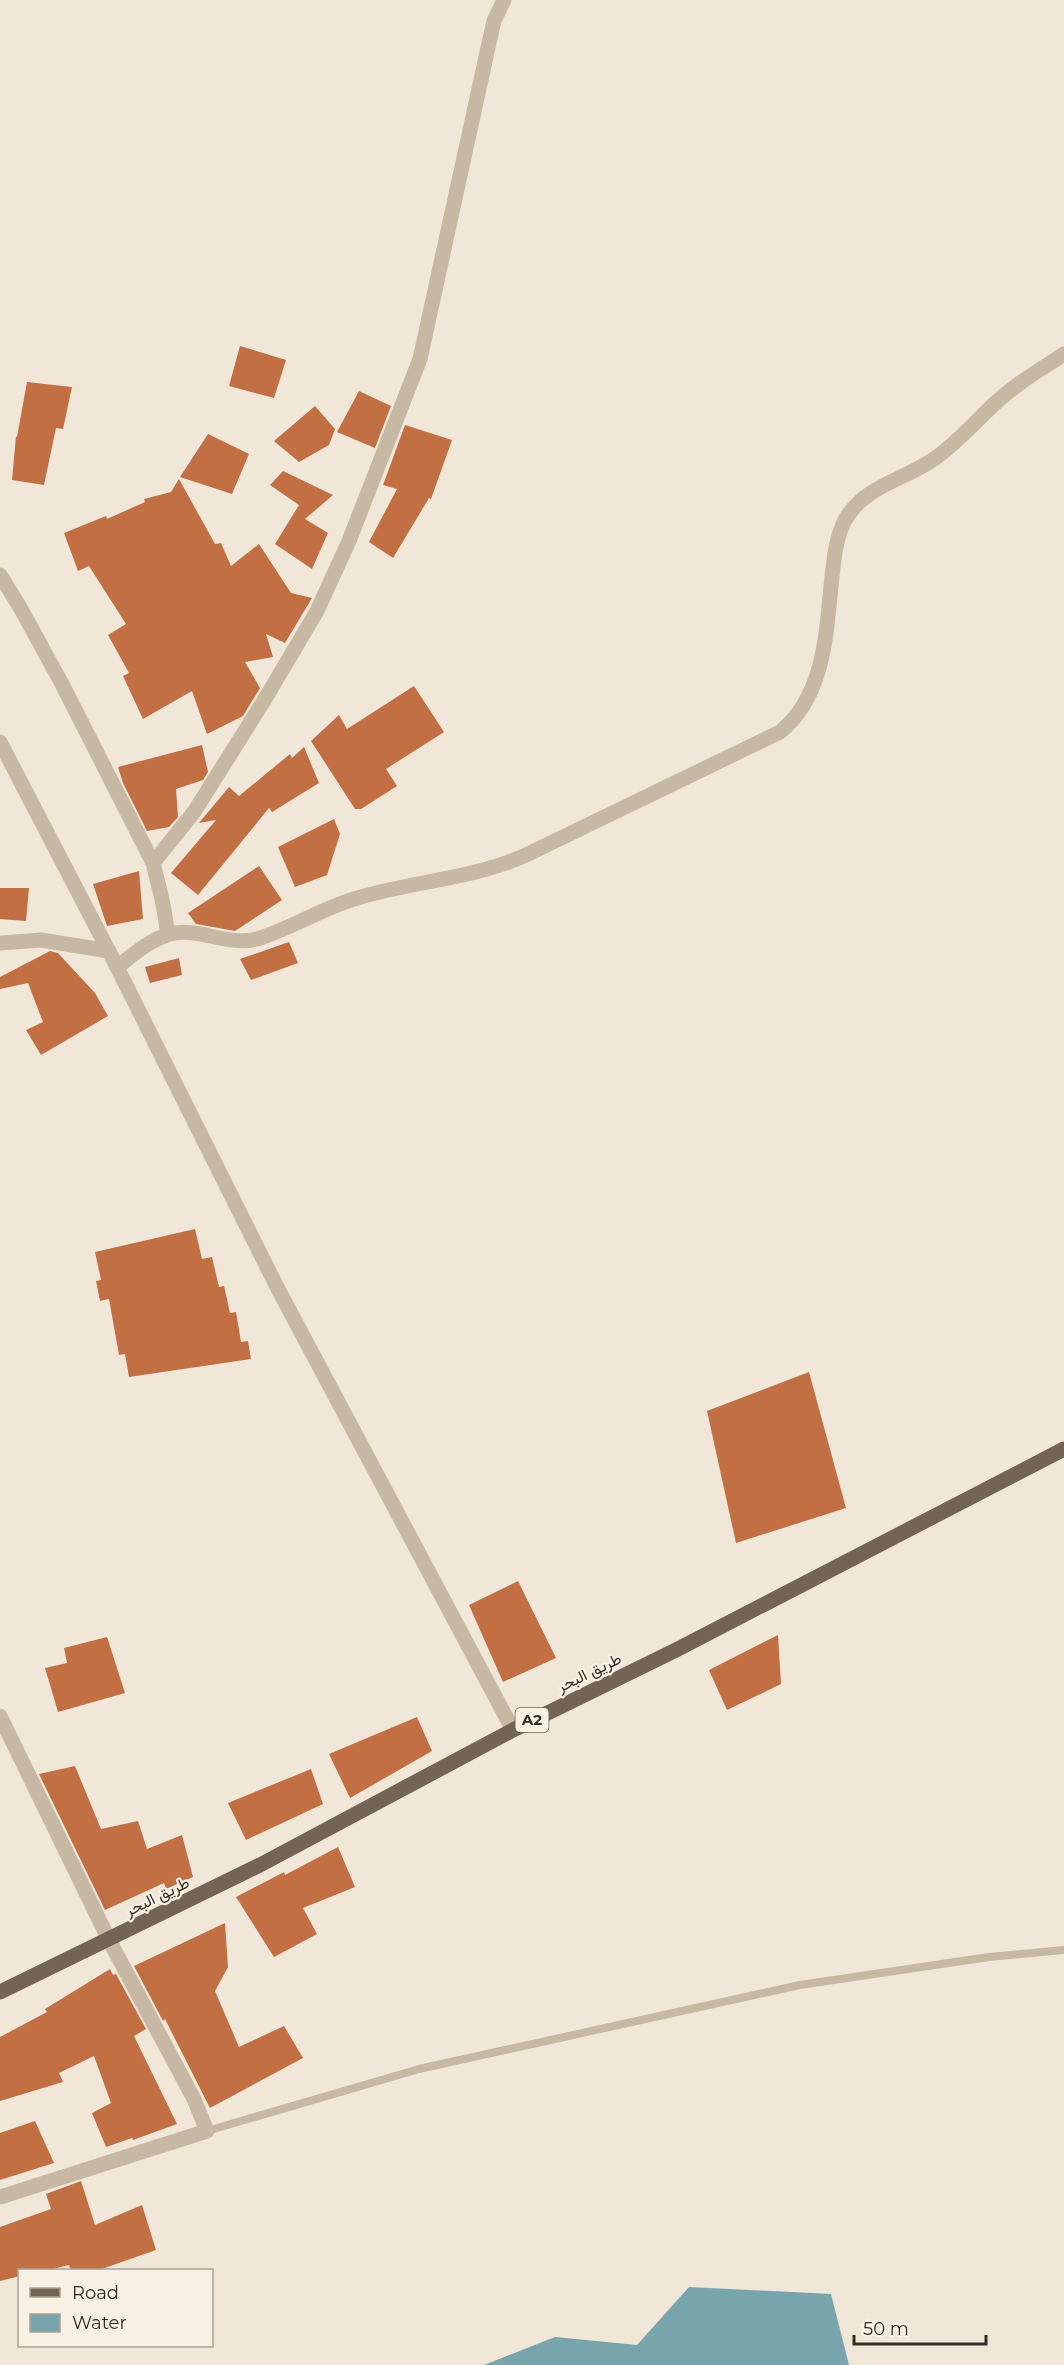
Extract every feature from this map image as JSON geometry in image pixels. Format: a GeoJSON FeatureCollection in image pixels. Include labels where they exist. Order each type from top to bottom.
{"type":"FeatureCollection","features":[{"type":"Feature","properties":{"kind":"main road","name":"طريق البحر"},"geometry":{"type":"LineString","coordinates":[[0,1992],[270,1861],[513,1730],[676,1650],[1064,1449]]}},
{"type":"Feature","properties":{"kind":"street"},"geometry":{"type":"LineString","coordinates":[[153,863],[194,812],[265,699],[317,610],[349,541],[420,359],[494,21],[504,0]]}},
{"type":"Feature","properties":{"kind":"street"},"geometry":{"type":"LineString","coordinates":[[117,967],[155,940],[168,934],[187,933],[230,940],[256,939],[354,899],[491,869],[526,855],[780,732],[798,716],[816,678],[828,626],[838,541],[843,523],[851,511],[874,491],[932,461],[1014,387],[1064,354]]}},
{"type":"Feature","properties":{"kind":"street"},"geometry":{"type":"LineString","coordinates":[[0,575],[71,702],[153,863],[168,934]]}},
{"type":"Feature","properties":{"kind":"street"},"geometry":{"type":"LineString","coordinates":[[0,742],[109,951],[293,1318],[513,1730]]}},
{"type":"Feature","properties":{"kind":"street"},"geometry":{"type":"LineString","coordinates":[[0,943],[40,940],[109,951]]}},
{"type":"Feature","properties":{"kind":"street"},"geometry":{"type":"LineString","coordinates":[[0,1716],[109,1940],[194,2099],[207,2131],[0,2197]]}},
{"type":"Feature","properties":{"kind":"lane"},"geometry":{"type":"LineString","coordinates":[[207,2131],[419,2069],[800,1985],[989,1958],[1064,1950]]}},
{"type":"Feature","properties":{"kind":"water"},"geometry":{"type":"Polygon","coordinates":[[[689,2287],[831,2294],[849,2365],[484,2365],[555,2337],[637,2345],[689,2287]]]}},
{"type":"Feature","properties":{"kind":"building"},"geometry":{"type":"Polygon","coordinates":[[[240,346],[286,360],[274,398],[229,386],[240,346]]]}},
{"type":"Feature","properties":{"kind":"building"},"geometry":{"type":"Polygon","coordinates":[[[27,382],[72,387],[63,429],[56,428],[44,485],[12,480],[16,436],[27,382]]]}},
{"type":"Feature","properties":{"kind":"building"},"geometry":{"type":"Polygon","coordinates":[[[359,391],[391,406],[375,448],[337,432],[359,391]]]}},
{"type":"Feature","properties":{"kind":"building"},"geometry":{"type":"Polygon","coordinates":[[[315,406],[335,429],[329,445],[299,462],[274,441],[315,406]]]}},
{"type":"Feature","properties":{"kind":"building"},"geometry":{"type":"Polygon","coordinates":[[[405,425],[452,440],[431,499],[429,498],[393,558],[369,542],[397,489],[383,485],[405,425]]]}},
{"type":"Feature","properties":{"kind":"building"},"geometry":{"type":"Polygon","coordinates":[[[208,434],[249,454],[232,494],[180,477],[208,434]]]}},
{"type":"Feature","properties":{"kind":"building"},"geometry":{"type":"Polygon","coordinates":[[[283,471],[333,495],[305,519],[328,533],[312,569],[275,544],[299,505],[270,485],[283,471]]]}},
{"type":"Feature","properties":{"kind":"building"},"geometry":{"type":"Polygon","coordinates":[[[179,479],[215,544],[221,543],[231,566],[259,544],[291,593],[312,598],[285,643],[266,634],[273,657],[245,662],[260,688],[243,716],[207,734],[192,691],[143,719],[123,676],[129,673],[108,635],[126,624],[89,566],[78,571],[64,533],[106,516],[107,519],[145,502],[144,499],[171,492],[179,479]]]}},
{"type":"Feature","properties":{"kind":"building"},"geometry":{"type":"Polygon","coordinates":[[[414,686],[444,732],[386,769],[397,786],[361,809],[355,809],[311,741],[339,715],[347,729],[414,686]]]}},
{"type":"Feature","properties":{"kind":"building"},"geometry":{"type":"Polygon","coordinates":[[[202,745],[208,772],[203,780],[176,789],[178,817],[169,827],[147,831],[123,783],[118,767],[202,745]]]}},
{"type":"Feature","properties":{"kind":"building"},"geometry":{"type":"Polygon","coordinates":[[[304,747],[319,783],[272,812],[269,808],[198,895],[171,873],[216,820],[199,823],[229,787],[239,796],[290,754],[292,758],[304,747]]]}},
{"type":"Feature","properties":{"kind":"building"},"geometry":{"type":"Polygon","coordinates":[[[334,819],[340,834],[327,875],[295,887],[278,847],[334,819]]]}},
{"type":"Feature","properties":{"kind":"building"},"geometry":{"type":"Polygon","coordinates":[[[259,866],[282,900],[235,931],[196,924],[188,913],[259,866]]]}},
{"type":"Feature","properties":{"kind":"building"},"geometry":{"type":"Polygon","coordinates":[[[139,871],[143,919],[107,926],[93,884],[139,871]]]}},
{"type":"Feature","properties":{"kind":"building"},"geometry":{"type":"Polygon","coordinates":[[[0,888],[29,888],[26,921],[0,919],[0,888]]]}},
{"type":"Feature","properties":{"kind":"building"},"geometry":{"type":"Polygon","coordinates":[[[289,942],[298,963],[251,980],[240,959],[289,942]]]}},
{"type":"Feature","properties":{"kind":"building"},"geometry":{"type":"Polygon","coordinates":[[[50,951],[58,953],[95,993],[108,1016],[41,1055],[26,1030],[43,1022],[28,983],[0,989],[0,977],[50,951]]]}},
{"type":"Feature","properties":{"kind":"building"},"geometry":{"type":"Polygon","coordinates":[[[179,958],[182,975],[150,983],[145,967],[179,958]]]}},
{"type":"Feature","properties":{"kind":"building"},"geometry":{"type":"Polygon","coordinates":[[[195,1229],[202,1259],[212,1257],[219,1287],[224,1286],[230,1313],[236,1312],[241,1342],[248,1341],[251,1359],[129,1377],[125,1354],[119,1355],[109,1299],[100,1301],[96,1281],[101,1280],[95,1252],[195,1229]]]}},
{"type":"Feature","properties":{"kind":"building"},"geometry":{"type":"Polygon","coordinates":[[[809,1372],[846,1508],[736,1543],[707,1411],[809,1372]]]}},
{"type":"Feature","properties":{"kind":"building"},"geometry":{"type":"Polygon","coordinates":[[[518,1581],[556,1658],[503,1682],[469,1605],[518,1581]]]}},
{"type":"Feature","properties":{"kind":"building"},"geometry":{"type":"Polygon","coordinates":[[[778,1635],[781,1684],[727,1710],[709,1670],[778,1635]]]}},
{"type":"Feature","properties":{"kind":"building"},"geometry":{"type":"Polygon","coordinates":[[[107,1637],[125,1693],[58,1712],[45,1668],[67,1663],[64,1648],[107,1637]]]}},
{"type":"Feature","properties":{"kind":"building"},"geometry":{"type":"Polygon","coordinates":[[[417,1717],[432,1751],[350,1798],[329,1754],[417,1717]]]}},
{"type":"Feature","properties":{"kind":"building"},"geometry":{"type":"Polygon","coordinates":[[[75,1766],[101,1829],[138,1821],[147,1849],[182,1835],[193,1877],[166,1889],[164,1883],[105,1910],[39,1774],[75,1766]]]}},
{"type":"Feature","properties":{"kind":"building"},"geometry":{"type":"Polygon","coordinates":[[[311,1769],[323,1804],[246,1840],[228,1803],[311,1769]]]}},
{"type":"Feature","properties":{"kind":"building"},"geometry":{"type":"Polygon","coordinates":[[[338,1847],[355,1887],[303,1908],[317,1934],[274,1957],[236,1897],[284,1872],[285,1875],[338,1847]]]}},
{"type":"Feature","properties":{"kind":"building"},"geometry":{"type":"Polygon","coordinates":[[[225,1923],[228,1967],[215,1991],[239,2047],[284,2026],[303,2058],[210,2108],[165,2019],[163,2021],[134,1966],[225,1923]]]}},
{"type":"Feature","properties":{"kind":"building"},"geometry":{"type":"Polygon","coordinates":[[[110,1969],[113,1975],[116,1974],[146,2029],[134,2036],[177,2124],[106,2147],[92,2113],[111,2103],[94,2056],[59,2073],[63,2082],[0,2101],[0,2037],[47,2012],[45,2009],[110,1969]]]}},
{"type":"Feature","properties":{"kind":"building"},"geometry":{"type":"Polygon","coordinates":[[[35,2121],[54,2163],[0,2180],[0,2133],[35,2121]]]}},
{"type":"Feature","properties":{"kind":"building"},"geometry":{"type":"Polygon","coordinates":[[[81,2181],[95,2225],[142,2205],[156,2250],[102,2269],[70,2269],[69,2265],[53,2269],[18,2269],[18,2276],[0,2281],[0,2227],[51,2209],[46,2194],[81,2181]]]}}]}
